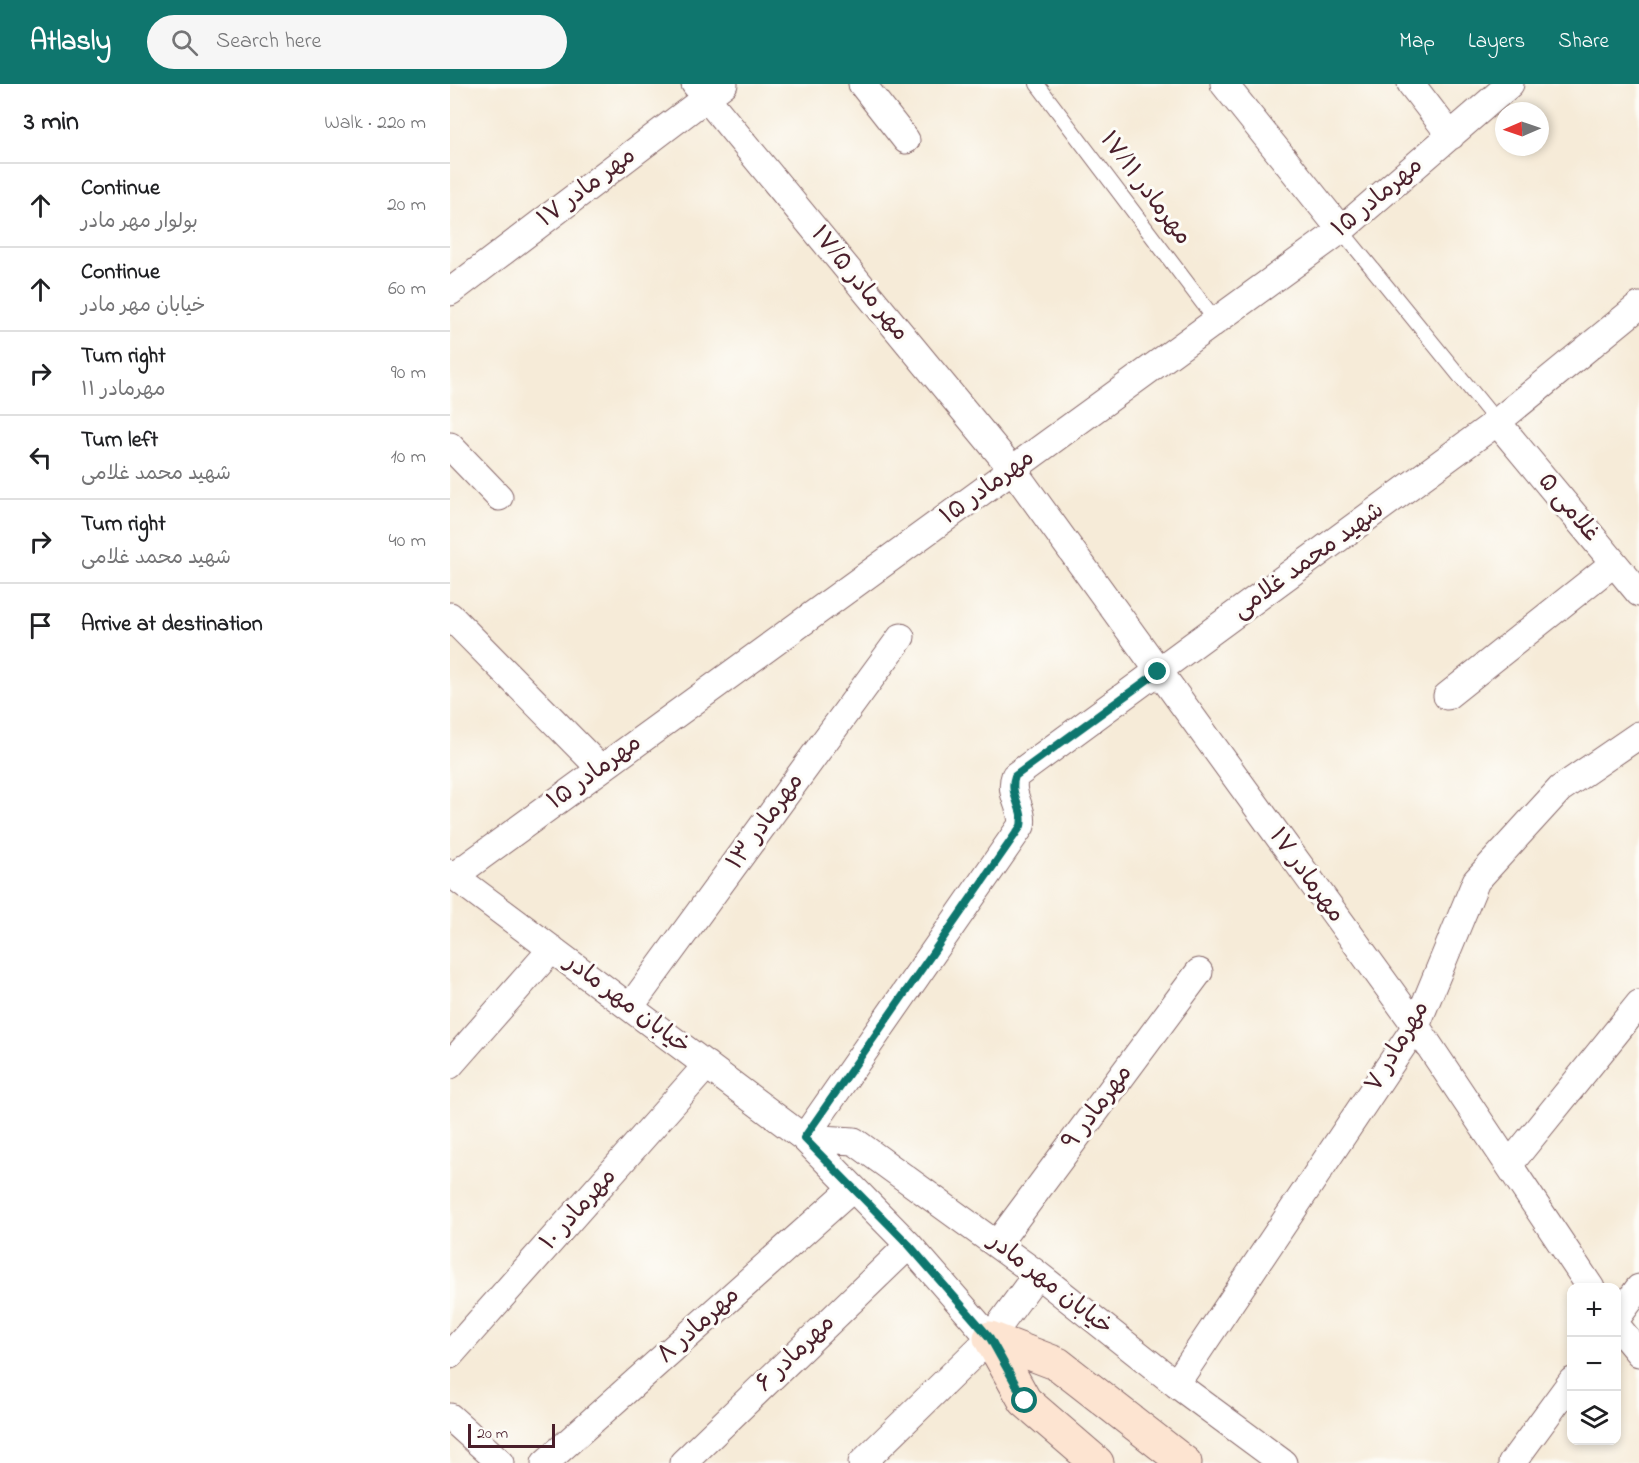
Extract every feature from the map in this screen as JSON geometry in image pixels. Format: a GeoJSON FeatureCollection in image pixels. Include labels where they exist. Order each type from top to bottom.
{"type":"FeatureCollection","features":[{"type":"Feature","properties":{"kind":"street"},"geometry":{"type":"LineString","coordinates":[[862,84],[906,140]]}},
{"type":"Feature","properties":{"kind":"street"},"geometry":{"type":"LineString","coordinates":[[1224,84],[1341,230]]}},
{"type":"Feature","properties":{"kind":"street"},"geometry":{"type":"LineString","coordinates":[[1411,84],[1451,136]]}},
{"type":"Feature","properties":{"kind":"street","name":"مهرمادر ۱۵"},"geometry":{"type":"LineString","coordinates":[[452,874],[601,769],[1341,230],[1510,84]]}},
{"type":"Feature","properties":{"kind":"street","name":"مهر مادر ۱۷"},"geometry":{"type":"LineString","coordinates":[[450,292],[708,88]]}},
{"type":"Feature","properties":{"kind":"street","name":"مهر مادر ۱۷/۵"},"geometry":{"type":"LineString","coordinates":[[708,88],[1012,470]]}},
{"type":"Feature","properties":{"kind":"street","name":"شهید محمد غلامی"},"geometry":{"type":"LineString","coordinates":[[804,1138],[1021,826],[1022,820],[1011,785],[1015,776],[1497,422],[1639,306]]}},
{"type":"Feature","properties":{"kind":"street","name":"غلامی ۵"},"geometry":{"type":"LineString","coordinates":[[1497,422],[1639,593]]}},
{"type":"Feature","properties":{"kind":"street"},"geometry":{"type":"LineString","coordinates":[[450,446],[499,497]]}},
{"type":"Feature","properties":{"kind":"street","name":"مهرمادر ۱۷"},"geometry":{"type":"LineString","coordinates":[[1012,470],[1416,1026],[1588,1283]]}},
{"type":"Feature","properties":{"kind":"street"},"geometry":{"type":"LineString","coordinates":[[1447,696],[1614,563]]}},
{"type":"Feature","properties":{"kind":"street"},"geometry":{"type":"LineString","coordinates":[[450,616],[601,769]]}},
{"type":"Feature","properties":{"kind":"street","name":"مهرمادر ۱۳"},"geometry":{"type":"LineString","coordinates":[[630,1008],[901,637]]}},
{"type":"Feature","properties":{"kind":"street","name":"مهرمادر ۷"},"geometry":{"type":"LineString","coordinates":[[1176,1384],[1416,1026],[1476,881],[1560,789],[1639,735]]}},
{"type":"Feature","properties":{"kind":"street","name":"خیابان مهر مادر"},"geometry":{"type":"LineString","coordinates":[[452,874],[804,1138],[909,1245],[990,1338]]}},
{"type":"Feature","properties":{"kind":"street"},"geometry":{"type":"LineString","coordinates":[[450,1065],[552,949]]}},
{"type":"Feature","properties":{"kind":"street","name":"مهرمادر ۹"},"geometry":{"type":"LineString","coordinates":[[997,1244],[1199,972]]}},
{"type":"Feature","properties":{"kind":"street"},"geometry":{"type":"LineString","coordinates":[[1509,1166],[1639,1004]]}},
{"type":"Feature","properties":{"kind":"street","name":"مهرمادر ۱۰"},"geometry":{"type":"LineString","coordinates":[[450,1355],[707,1065]]}},
{"type":"Feature","properties":{"kind":"street","name":"خیابان مهر مادر"},"geometry":{"type":"LineString","coordinates":[[804,1138],[854,1141],[1037,1274],[1176,1384],[1283,1463]]}},
{"type":"Feature","properties":{"kind":"street","name":"مهرمادر ۸"},"geometry":{"type":"LineString","coordinates":[[545,1463],[853,1188]]}},
{"type":"Feature","properties":{"kind":"street","name":"مهرمادر ۶"},"geometry":{"type":"LineString","coordinates":[[682,1463],[909,1245]]}},
{"type":"Feature","properties":{"kind":"street"},"geometry":{"type":"LineString","coordinates":[[862,1463],[990,1338],[1037,1274]]}},
{"type":"Feature","properties":{"kind":"street"},"geometry":{"type":"LineString","coordinates":[[1621,1313],[1639,1288]]}},
{"type":"Feature","properties":{"kind":"street"},"geometry":{"type":"LineString","coordinates":[[1621,1330],[1639,1353]]}},
{"type":"Feature","properties":{"kind":"street"},"geometry":{"type":"LineString","coordinates":[[990,1338],[1058,1364],[1167,1458]]}},
{"type":"Feature","properties":{"kind":"street"},"geometry":{"type":"LineString","coordinates":[[990,1338],[1025,1401],[1097,1463]]}},
{"type":"Feature","properties":{"kind":"street"},"geometry":{"type":"LineString","coordinates":[[1512,1463],[1567,1388]]}},
{"type":"Feature","properties":{"kind":"street"},"geometry":{"type":"LineString","coordinates":[[450,1417],[501,1463]]}},
{"type":"Feature","properties":{"kind":"lane","name":"مهرمادر ۱۷/۱۱"},"geometry":{"type":"LineString","coordinates":[[1037,84],[1216,321]]}},
{"type":"Feature","properties":{"kind":"lane"},"geometry":{"type":"LineString","coordinates":[[1341,230],[1497,422]]}},
{"type":"Feature","properties":{"kind":"route"},"geometry":{"type":"LineString","coordinates":[[1025,1401],[990,1338],[909,1245],[804,1138],[1021,826],[1022,820],[1011,785],[1015,776],[1158,672]]}}]}
